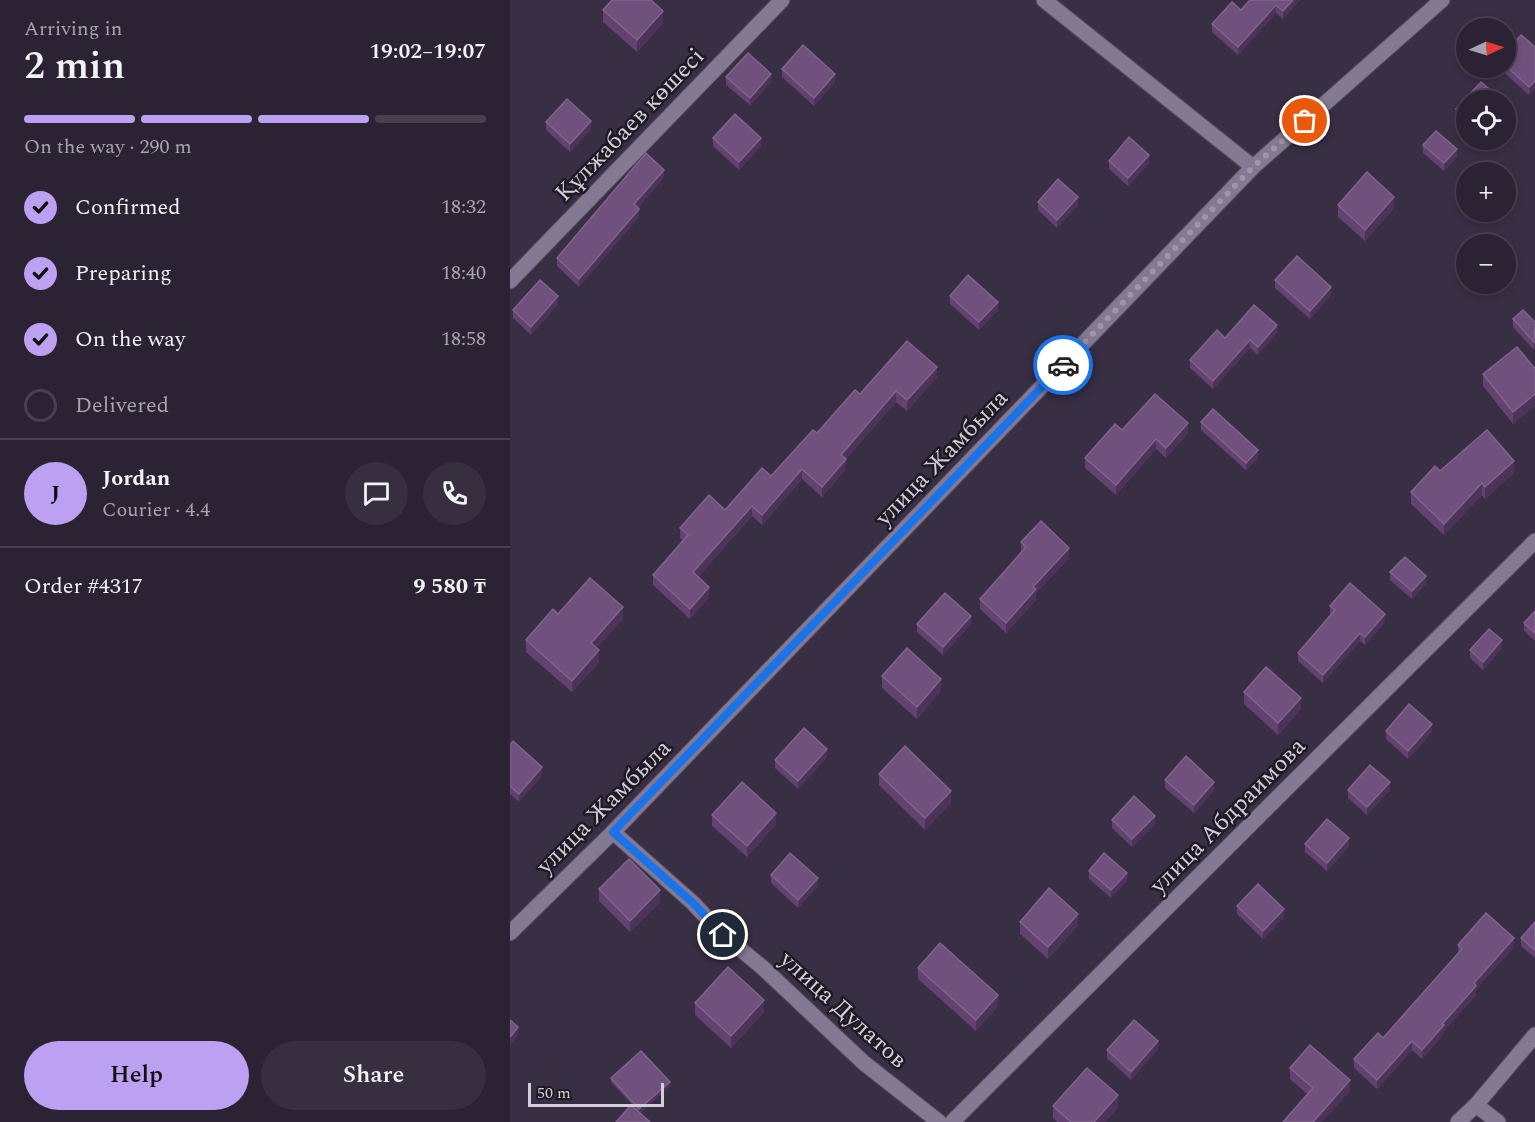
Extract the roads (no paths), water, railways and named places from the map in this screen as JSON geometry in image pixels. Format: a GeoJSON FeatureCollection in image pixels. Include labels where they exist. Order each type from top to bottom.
{"type":"FeatureCollection","features":[{"type":"Feature","properties":{"kind":"street","name":"Құлжабаев көшесі"},"geometry":{"type":"LineString","coordinates":[[510,281],[782,0]]}},
{"type":"Feature","properties":{"kind":"street"},"geometry":{"type":"LineString","coordinates":[[1044,0],[1253,167]]}},
{"type":"Feature","properties":{"kind":"street","name":"улица Жамбыла"},"geometry":{"type":"LineString","coordinates":[[510,933],[613,832],[1253,167],[1442,0]]}},
{"type":"Feature","properties":{"kind":"street","name":"улица Абдраимова"},"geometry":{"type":"LineString","coordinates":[[952,1122],[1535,541]]}},
{"type":"Feature","properties":{"kind":"street","name":"улица Дулатов"},"geometry":{"type":"LineString","coordinates":[[613,832],[693,903],[723,935],[762,967],[864,1063],[939,1122]]}},
{"type":"Feature","properties":{"kind":"street"},"geometry":{"type":"LineString","coordinates":[[1458,1122],[1476,1105],[1535,1035]]}},
{"type":"Feature","properties":{"kind":"street"},"geometry":{"type":"LineString","coordinates":[[1476,1105],[1498,1122]]}}]}
